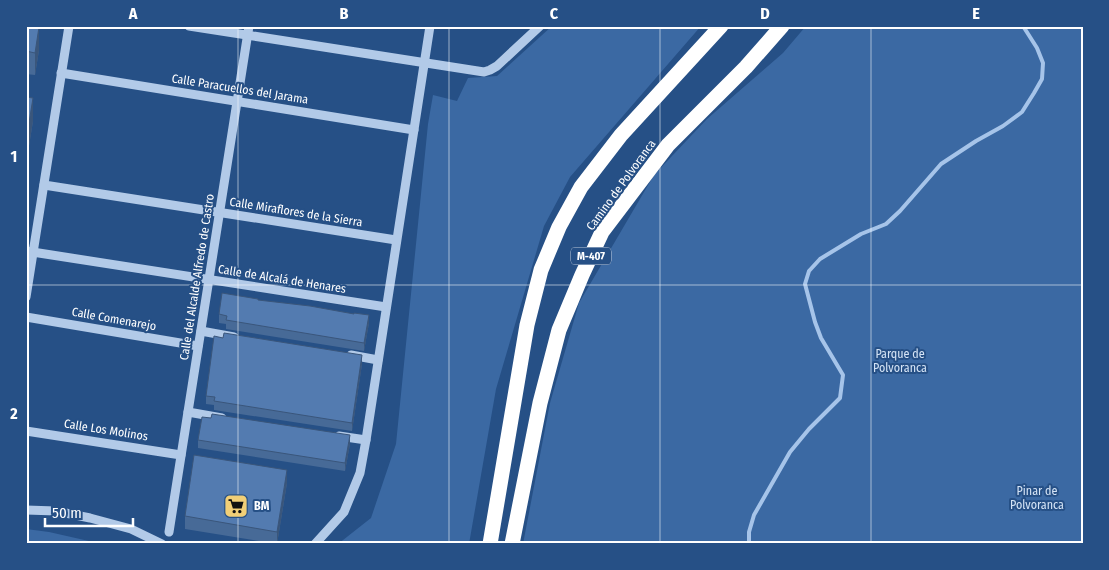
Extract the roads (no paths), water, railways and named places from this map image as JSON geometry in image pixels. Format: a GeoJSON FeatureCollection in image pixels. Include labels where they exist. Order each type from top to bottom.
{"type":"FeatureCollection","features":[{"type":"Feature","properties":{"kind":"highway"},"geometry":{"type":"LineString","coordinates":[[490,544],[527,326],[541,270],[559,227],[581,187],[621,135],[721,26]]}},
{"type":"Feature","properties":{"kind":"highway","name":"Camino de Polvoranca"},"geometry":{"type":"LineString","coordinates":[[512,544],[540,403],[559,330],[602,232],[668,145],[746,67],[782,26]]}},
{"type":"Feature","properties":{"kind":"street"},"geometry":{"type":"LineString","coordinates":[[26,298],[30,252],[44,185],[69,26]]}},
{"type":"Feature","properties":{"kind":"street"},"geometry":{"type":"LineString","coordinates":[[189,26],[480,72],[487,72],[497,66],[540,26]]}},
{"type":"Feature","properties":{"kind":"street","name":"Calle del Alcalde Alfredo de Castro"},"geometry":{"type":"LineString","coordinates":[[169,532],[249,26]]}},
{"type":"Feature","properties":{"kind":"street"},"geometry":{"type":"LineString","coordinates":[[314,544],[344,512],[360,473],[430,26]]}},
{"type":"Feature","properties":{"kind":"street","name":"Calle Paracuellos del Jarama"},"geometry":{"type":"LineString","coordinates":[[61,73],[414,130]]}},
{"type":"Feature","properties":{"kind":"street","name":"Calle Miraflores de la Sierra"},"geometry":{"type":"LineString","coordinates":[[44,185],[396,240]]}},
{"type":"Feature","properties":{"kind":"street","name":"Calle de Alcalá de Henares"},"geometry":{"type":"LineString","coordinates":[[30,252],[386,307]]}},
{"type":"Feature","properties":{"kind":"street","name":"Calle Comenarejo"},"geometry":{"type":"LineString","coordinates":[[26,317],[198,346]]}},
{"type":"Feature","properties":{"kind":"street"},"geometry":{"type":"LineString","coordinates":[[201,331],[240,338]]}},
{"type":"Feature","properties":{"kind":"street"},"geometry":{"type":"LineString","coordinates":[[338,353],[378,360]]}},
{"type":"Feature","properties":{"kind":"street"},"geometry":{"type":"LineString","coordinates":[[188,412],[234,420]]}},
{"type":"Feature","properties":{"kind":"street","name":"Calle Los Molinos"},"geometry":{"type":"LineString","coordinates":[[26,431],[181,455]]}},
{"type":"Feature","properties":{"kind":"street"},"geometry":{"type":"LineString","coordinates":[[328,434],[366,440]]}},
{"type":"Feature","properties":{"kind":"street"},"geometry":{"type":"LineString","coordinates":[[26,510],[56,511],[90,518],[131,529],[162,544]]}},
{"type":"Feature","properties":{"kind":"waterway"},"geometry":{"type":"LineString","coordinates":[[749,544],[749,532],[754,515],[790,452],[809,429],[840,398],[843,375],[821,338],[815,322],[805,284],[809,271],[820,259],[861,234],[886,224],[900,211],[941,164],[1003,126],[1022,112],[1042,79],[1043,63],[1037,48],[1023,26]]}},
{"type":"Feature","properties":{"kind":"place","name":"BM"},"geometry":{"type":"Point","coordinates":[236,506]}},
{"type":"Feature","properties":{"kind":"park label","name":"Parque de Polvoranca"},"geometry":{"type":"Point","coordinates":[900,361]}},
{"type":"Feature","properties":{"kind":"park label","name":"Pinar de Polvoranca"},"geometry":{"type":"Point","coordinates":[1037,498]}}]}
